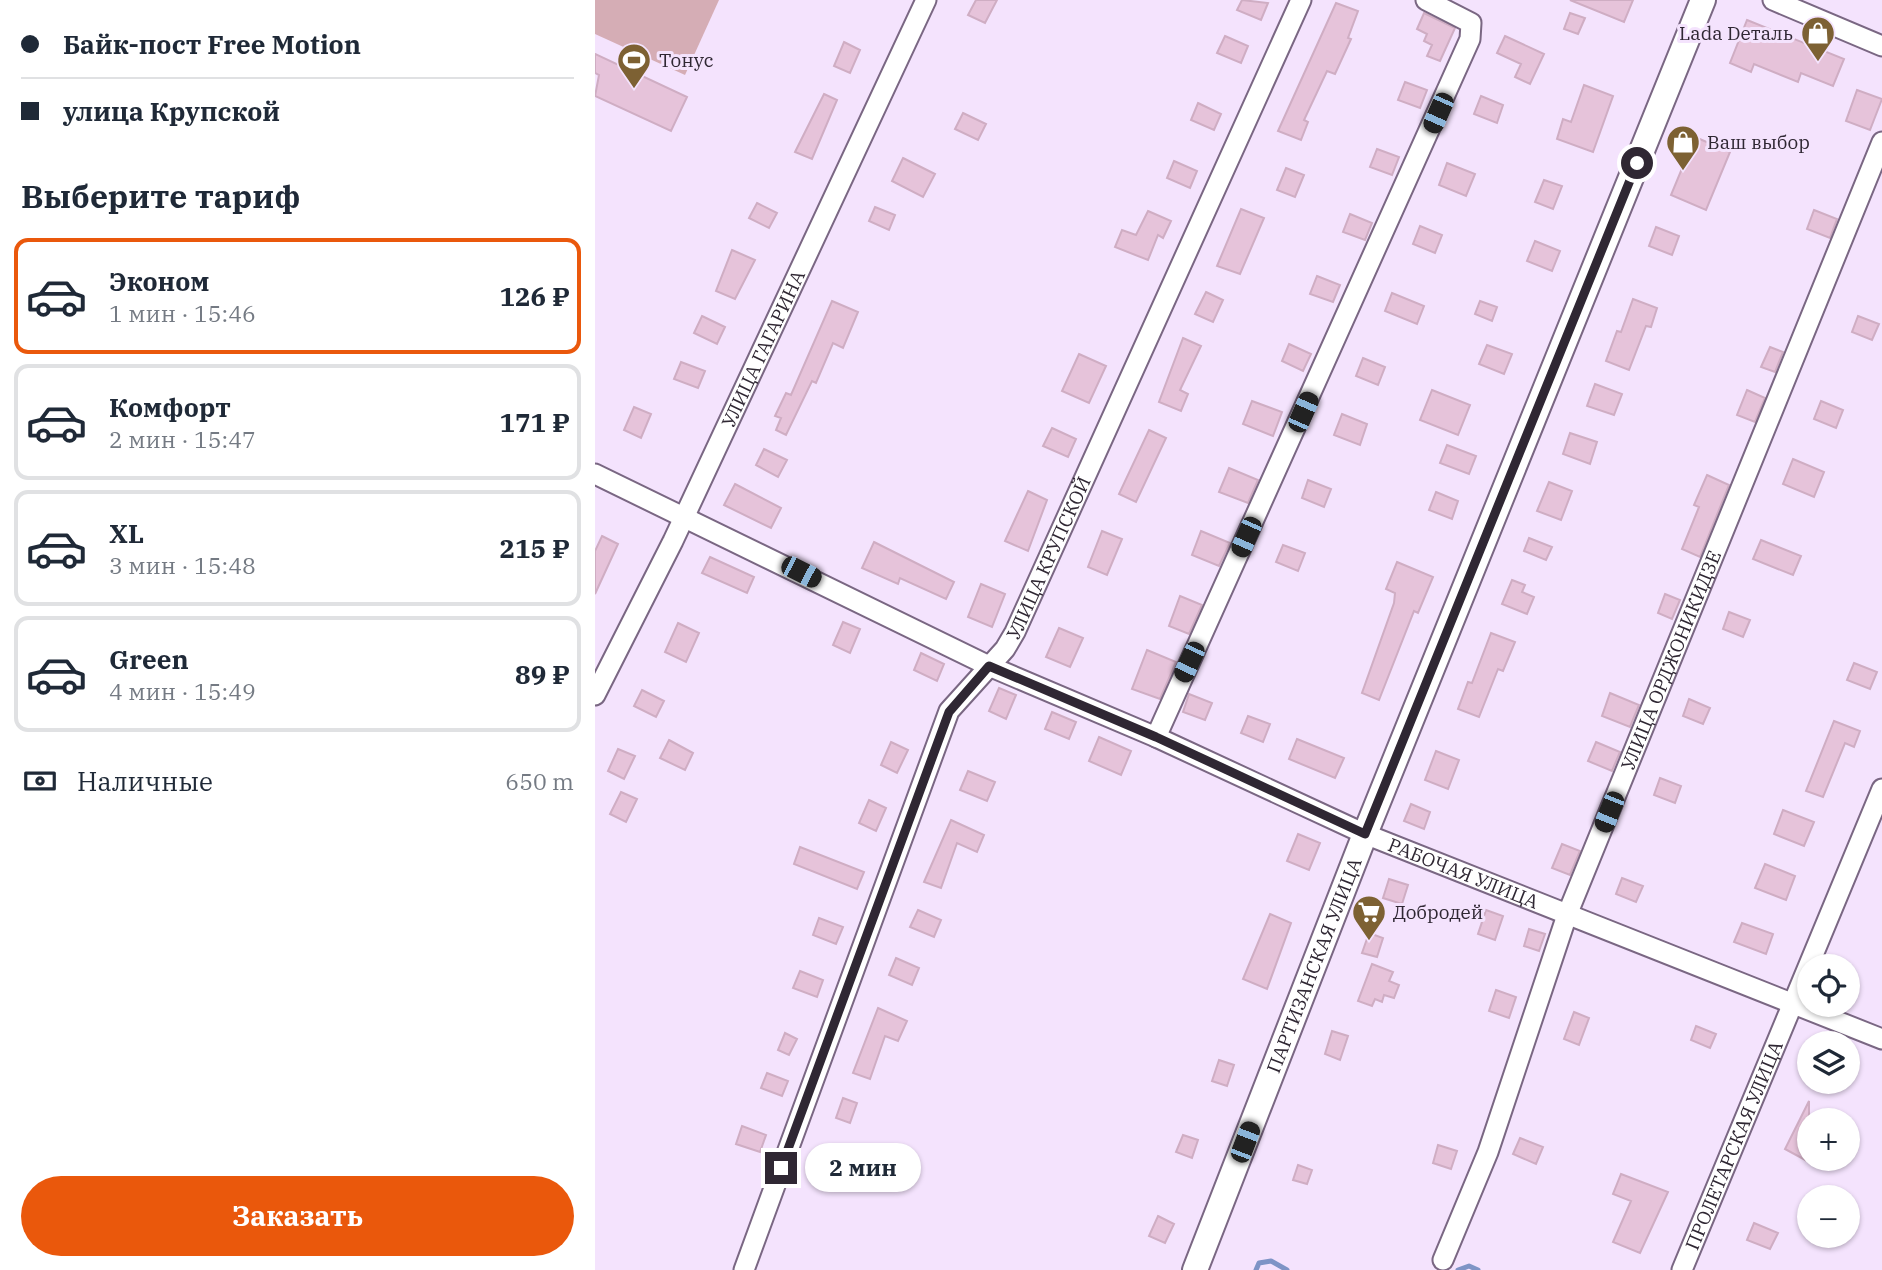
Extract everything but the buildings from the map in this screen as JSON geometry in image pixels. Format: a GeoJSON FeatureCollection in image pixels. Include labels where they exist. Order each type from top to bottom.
{"type":"FeatureCollection","features":[{"type":"Feature","properties":{"kind":"main road","name":"ПАРТИЗАНСКАЯ УЛИЦА"},"geometry":{"type":"LineString","coordinates":[[1195,1270],[1365,834],[1703,0]]}},
{"type":"Feature","properties":{"kind":"street","name":"УЛИЦА ГАГАРИНА"},"geometry":{"type":"LineString","coordinates":[[595,695],[926,0]]}},
{"type":"Feature","properties":{"kind":"street","name":"УЛИЦА КРУПСКОЙ"},"geometry":{"type":"LineString","coordinates":[[744,1270],[949,712],[1015,632],[1050,561],[1301,0]]}},
{"type":"Feature","properties":{"kind":"street"},"geometry":{"type":"LineString","coordinates":[[1156,737],[1465,51],[1471,23],[1426,0]]}},
{"type":"Feature","properties":{"kind":"street"},"geometry":{"type":"LineString","coordinates":[[1773,0],[1882,46]]}},
{"type":"Feature","properties":{"kind":"street","name":"УЛИЦА ОРДЖОНИКИДЗЕ"},"geometry":{"type":"LineString","coordinates":[[1443,1260],[1488,1152],[1567,915],[1882,142]]}},
{"type":"Feature","properties":{"kind":"street","name":"РАБОЧАЯ УЛИЦА"},"geometry":{"type":"LineString","coordinates":[[595,474],[683,514],[989,666],[1156,737],[1365,834],[1882,1039]]}},
{"type":"Feature","properties":{"kind":"street","name":"ПРОЛЕТАРСКАЯ УЛИЦА"},"geometry":{"type":"LineString","coordinates":[[1682,1270],[1882,789]]}},
{"type":"Feature","properties":{"kind":"shaded area"},"geometry":{"type":"Polygon","coordinates":[[[595,0],[719,0],[685,75],[595,34],[595,0]]]}},
{"type":"Feature","properties":{"kind":"waterway"},"geometry":{"type":"LineString","coordinates":[[1256,1270],[1259,1263],[1271,1261],[1287,1270]]}},
{"type":"Feature","properties":{"kind":"waterway"},"geometry":{"type":"LineString","coordinates":[[1458,1270],[1469,1266],[1478,1270]]}},
{"type":"Feature","properties":{"kind":"place","name":"Lada Dеталь"},"geometry":{"type":"Point","coordinates":[1818,63]}},
{"type":"Feature","properties":{"kind":"place","name":"Тонус"},"geometry":{"type":"Point","coordinates":[634,90]}},
{"type":"Feature","properties":{"kind":"place","name":"Ваш выбор"},"geometry":{"type":"Point","coordinates":[1683,172]}},
{"type":"Feature","properties":{"kind":"place","name":"Добродей"},"geometry":{"type":"Point","coordinates":[1369,942]}},
{"type":"Feature","properties":{"kind":"route"},"geometry":{"type":"LineString","coordinates":[[781,1168],[949,712],[989,666],[1156,737],[1365,834],[1637,163]]}}]}
